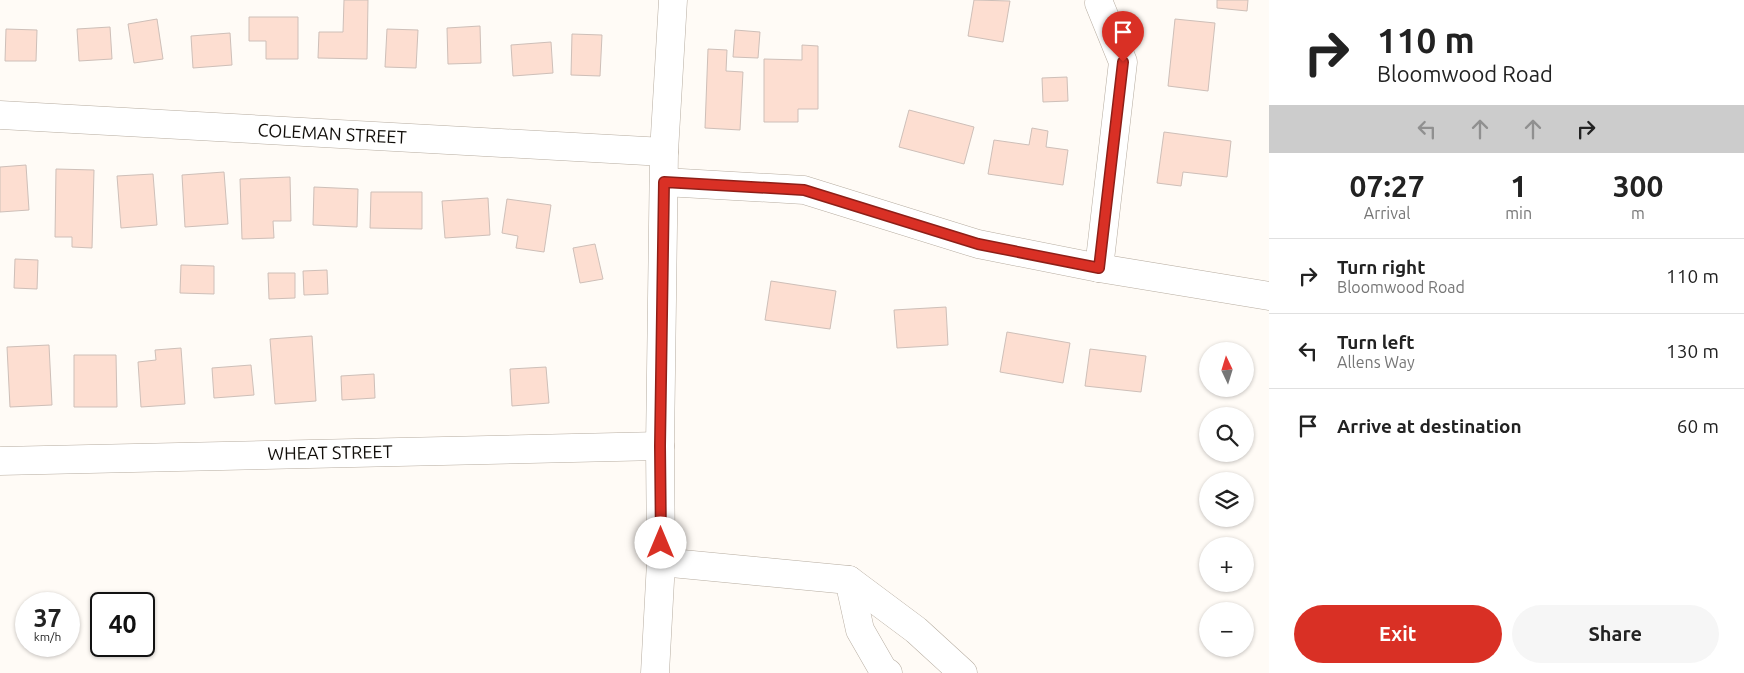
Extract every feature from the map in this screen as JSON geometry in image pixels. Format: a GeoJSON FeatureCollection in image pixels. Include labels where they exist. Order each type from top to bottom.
{"type":"FeatureCollection","features":[{"type":"Feature","properties":{"kind":"street"},"geometry":{"type":"LineString","coordinates":[[655,673],[661,562],[660,446],[664,152],[674,0]]}},
{"type":"Feature","properties":{"kind":"street"},"geometry":{"type":"LineString","coordinates":[[1099,3],[1123,62],[1099,268]]}},
{"type":"Feature","properties":{"kind":"street","name":"COLEMAN STREET"},"geometry":{"type":"LineString","coordinates":[[0,115],[664,152]]}},
{"type":"Feature","properties":{"kind":"street"},"geometry":{"type":"LineString","coordinates":[[664,182],[804,190],[978,244],[1099,268],[1269,296]]}},
{"type":"Feature","properties":{"kind":"street","name":"WHEAT STREET"},"geometry":{"type":"LineString","coordinates":[[0,461],[660,446]]}},
{"type":"Feature","properties":{"kind":"street"},"geometry":{"type":"LineString","coordinates":[[661,562],[849,580],[916,630],[964,673]]}},
{"type":"Feature","properties":{"kind":"street"},"geometry":{"type":"LineString","coordinates":[[849,580],[860,630],[883,670],[888,673]]}},
{"type":"Feature","properties":{"kind":"building"},"geometry":{"type":"Polygon","coordinates":[[[344,0],[368,0],[367,59],[318,58],[319,32],[343,32],[344,0]]]}},
{"type":"Feature","properties":{"kind":"building"},"geometry":{"type":"Polygon","coordinates":[[[974,0],[1010,1],[1003,42],[968,36],[974,0]]]}},
{"type":"Feature","properties":{"kind":"building"},"geometry":{"type":"Polygon","coordinates":[[[1217,0],[1248,0],[1247,11],[1217,8],[1217,0]]]}},
{"type":"Feature","properties":{"kind":"building"},"geometry":{"type":"Polygon","coordinates":[[[249,17],[298,17],[298,59],[266,59],[266,41],[249,41],[249,17]]]}},
{"type":"Feature","properties":{"kind":"building"},"geometry":{"type":"Polygon","coordinates":[[[157,19],[163,59],[134,63],[128,24],[157,19]]]}},
{"type":"Feature","properties":{"kind":"building"},"geometry":{"type":"Polygon","coordinates":[[[1175,19],[1215,23],[1208,91],[1168,86],[1175,19]]]}},
{"type":"Feature","properties":{"kind":"building"},"geometry":{"type":"Polygon","coordinates":[[[480,26],[481,63],[448,64],[447,28],[480,26]]]}},
{"type":"Feature","properties":{"kind":"building"},"geometry":{"type":"Polygon","coordinates":[[[110,27],[112,59],[79,61],[77,29],[110,27]]]}},
{"type":"Feature","properties":{"kind":"building"},"geometry":{"type":"Polygon","coordinates":[[[6,29],[37,30],[36,61],[5,61],[6,29]]]}},
{"type":"Feature","properties":{"kind":"building"},"geometry":{"type":"Polygon","coordinates":[[[387,29],[418,30],[416,68],[385,67],[387,29]]]}},
{"type":"Feature","properties":{"kind":"building"},"geometry":{"type":"Polygon","coordinates":[[[735,30],[760,32],[758,58],[733,57],[735,30]]]}},
{"type":"Feature","properties":{"kind":"building"},"geometry":{"type":"Polygon","coordinates":[[[230,33],[232,65],[193,68],[191,36],[230,33]]]}},
{"type":"Feature","properties":{"kind":"building"},"geometry":{"type":"Polygon","coordinates":[[[572,34],[602,35],[600,76],[571,75],[572,34]]]}},
{"type":"Feature","properties":{"kind":"building"},"geometry":{"type":"Polygon","coordinates":[[[551,42],[553,73],[513,76],[511,45],[551,42]]]}},
{"type":"Feature","properties":{"kind":"building"},"geometry":{"type":"Polygon","coordinates":[[[802,45],[818,46],[818,109],[798,109],[798,122],[764,122],[764,59],[802,60],[802,45]]]}},
{"type":"Feature","properties":{"kind":"building"},"geometry":{"type":"Polygon","coordinates":[[[708,49],[727,50],[726,71],[743,72],[740,130],[705,128],[708,49]]]}},
{"type":"Feature","properties":{"kind":"building"},"geometry":{"type":"Polygon","coordinates":[[[1067,77],[1068,101],[1043,102],[1042,78],[1067,77]]]}},
{"type":"Feature","properties":{"kind":"building"},"geometry":{"type":"Polygon","coordinates":[[[909,110],[974,127],[964,164],[899,147],[909,110]]]}},
{"type":"Feature","properties":{"kind":"building"},"geometry":{"type":"Polygon","coordinates":[[[1032,128],[1048,131],[1046,147],[1068,150],[1063,185],[988,174],[994,140],[1029,145],[1032,128]]]}},
{"type":"Feature","properties":{"kind":"building"},"geometry":{"type":"Polygon","coordinates":[[[1164,132],[1231,141],[1227,177],[1183,172],[1181,186],[1157,183],[1164,132]]]}},
{"type":"Feature","properties":{"kind":"building"},"geometry":{"type":"Polygon","coordinates":[[[26,165],[29,210],[0,212],[0,167],[26,165]]]}},
{"type":"Feature","properties":{"kind":"building"},"geometry":{"type":"Polygon","coordinates":[[[56,169],[94,170],[92,248],[72,247],[72,237],[55,237],[56,169]]]}},
{"type":"Feature","properties":{"kind":"building"},"geometry":{"type":"Polygon","coordinates":[[[224,172],[228,224],[185,227],[182,175],[224,172]]]}},
{"type":"Feature","properties":{"kind":"building"},"geometry":{"type":"Polygon","coordinates":[[[153,174],[157,225],[121,228],[117,176],[153,174]]]}},
{"type":"Feature","properties":{"kind":"building"},"geometry":{"type":"Polygon","coordinates":[[[290,177],[291,221],[273,221],[274,238],[242,239],[240,179],[290,177]]]}},
{"type":"Feature","properties":{"kind":"building"},"geometry":{"type":"Polygon","coordinates":[[[314,187],[358,189],[357,227],[313,225],[314,187]]]}},
{"type":"Feature","properties":{"kind":"building"},"geometry":{"type":"Polygon","coordinates":[[[371,192],[422,192],[422,229],[370,228],[371,192]]]}},
{"type":"Feature","properties":{"kind":"building"},"geometry":{"type":"Polygon","coordinates":[[[488,198],[490,235],[445,238],[442,201],[488,198]]]}},
{"type":"Feature","properties":{"kind":"building"},"geometry":{"type":"Polygon","coordinates":[[[507,199],[551,205],[544,252],[516,248],[518,236],[502,233],[507,199]]]}},
{"type":"Feature","properties":{"kind":"building"},"geometry":{"type":"Polygon","coordinates":[[[595,244],[603,279],[580,283],[573,248],[595,244]]]}},
{"type":"Feature","properties":{"kind":"building"},"geometry":{"type":"Polygon","coordinates":[[[15,259],[38,260],[37,289],[14,288],[15,259]]]}},
{"type":"Feature","properties":{"kind":"building"},"geometry":{"type":"Polygon","coordinates":[[[181,265],[214,266],[214,294],[180,293],[181,265]]]}},
{"type":"Feature","properties":{"kind":"building"},"geometry":{"type":"Polygon","coordinates":[[[327,270],[328,294],[304,295],[303,271],[327,270]]]}},
{"type":"Feature","properties":{"kind":"building"},"geometry":{"type":"Polygon","coordinates":[[[268,273],[295,273],[295,298],[269,299],[268,273]]]}},
{"type":"Feature","properties":{"kind":"building"},"geometry":{"type":"Polygon","coordinates":[[[771,281],[836,291],[830,329],[765,320],[771,281]]]}},
{"type":"Feature","properties":{"kind":"building"},"geometry":{"type":"Polygon","coordinates":[[[946,307],[948,345],[897,348],[894,310],[946,307]]]}},
{"type":"Feature","properties":{"kind":"building"},"geometry":{"type":"Polygon","coordinates":[[[1007,332],[1070,343],[1063,383],[1000,372],[1007,332]]]}},
{"type":"Feature","properties":{"kind":"building"},"geometry":{"type":"Polygon","coordinates":[[[312,336],[316,401],[275,404],[270,339],[312,336]]]}},
{"type":"Feature","properties":{"kind":"building"},"geometry":{"type":"Polygon","coordinates":[[[49,345],[52,405],[10,407],[7,347],[49,345]]]}},
{"type":"Feature","properties":{"kind":"building"},"geometry":{"type":"Polygon","coordinates":[[[181,348],[185,404],[141,407],[138,362],[156,360],[155,350],[181,348]]]}},
{"type":"Feature","properties":{"kind":"building"},"geometry":{"type":"Polygon","coordinates":[[[1090,349],[1146,356],[1141,392],[1085,386],[1090,349]]]}},
{"type":"Feature","properties":{"kind":"building"},"geometry":{"type":"Polygon","coordinates":[[[74,355],[116,355],[117,407],[74,407],[74,355]]]}},
{"type":"Feature","properties":{"kind":"building"},"geometry":{"type":"Polygon","coordinates":[[[251,365],[254,395],[214,398],[212,368],[251,365]]]}},
{"type":"Feature","properties":{"kind":"building"},"geometry":{"type":"Polygon","coordinates":[[[546,367],[549,403],[512,406],[510,369],[546,367]]]}},
{"type":"Feature","properties":{"kind":"building"},"geometry":{"type":"Polygon","coordinates":[[[374,374],[375,398],[342,400],[341,376],[374,374]]]}},
{"type":"Feature","properties":{"kind":"route"},"geometry":{"type":"LineString","coordinates":[[661,543],[660,446],[664,182],[804,190],[978,244],[1099,268],[1123,62]]}}]}
